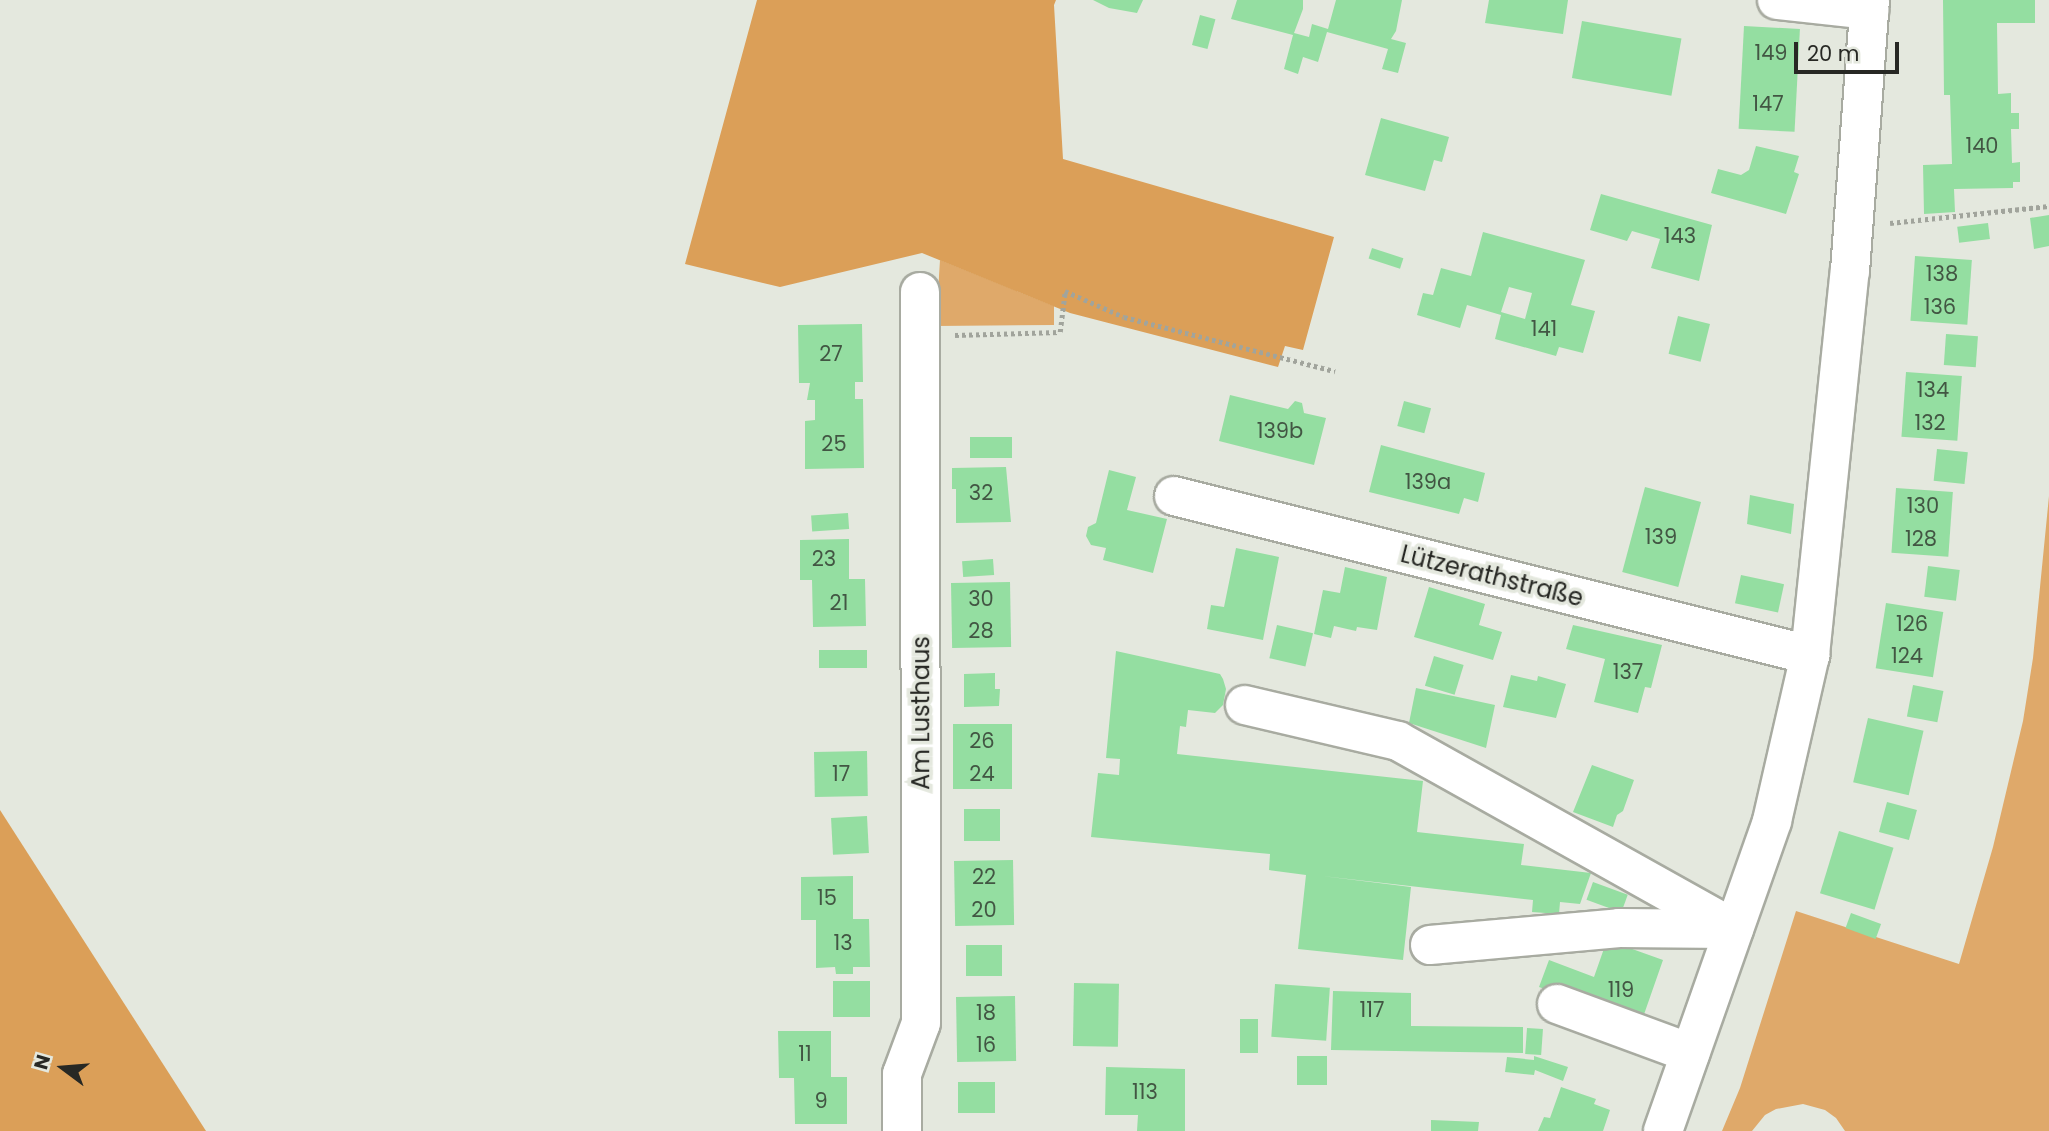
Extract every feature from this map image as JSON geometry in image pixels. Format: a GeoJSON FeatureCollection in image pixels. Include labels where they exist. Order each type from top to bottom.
{"type":"FeatureCollection","features":[{"type":"Feature","properties":{"kind":"street"},"geometry":{"type":"LineString","coordinates":[[1663,1131],[1772,821],[1812,645],[1853,240],[1870,5],[1777,0]]}},
{"type":"Feature","properties":{"kind":"street","name":"Am Lusthaus"},"geometry":{"type":"LineString","coordinates":[[902,1131],[902,1074],[921,1024],[920,292]]}},
{"type":"Feature","properties":{"kind":"street","name":"Lützerathstraße"},"geometry":{"type":"LineString","coordinates":[[1187,487],[1812,645]]}},
{"type":"Feature","properties":{"kind":"street"},"geometry":{"type":"LineString","coordinates":[[1245,705],[1398,741],[1734,929]]}},
{"type":"Feature","properties":{"kind":"street"},"geometry":{"type":"LineString","coordinates":[[1430,945],[1619,928],[1734,929]]}},
{"type":"Feature","properties":{"kind":"street"},"geometry":{"type":"LineString","coordinates":[[1557,1004],[1690,1053]]}},
{"type":"Feature","properties":{"kind":"path"},"geometry":{"type":"LineString","coordinates":[[1887,236],[1890,223],[2049,206]]}},
{"type":"Feature","properties":{"kind":"path"},"geometry":{"type":"LineString","coordinates":[[920,337],[1060,332],[1065,291],[1124,317],[1335,371]]}},
{"type":"Feature","properties":{"kind":"shaded area"},"geometry":{"type":"Polygon","coordinates":[[[757,0],[1056,0],[1054,5],[1063,159],[1334,237],[1303,350],[1285,346],[1278,367],[1070,313],[922,253],[780,287],[685,264],[757,0]]]}},
{"type":"Feature","properties":{"kind":"shaded area"},"geometry":{"type":"Polygon","coordinates":[[[940,260],[1054,306],[1054,325],[936,326],[940,260]]]}},
{"type":"Feature","properties":{"kind":"shaded area"},"geometry":{"type":"Polygon","coordinates":[[[2049,496],[2049,1131],[1845,1131],[1836,1118],[1825,1110],[1803,1104],[1776,1109],[1765,1115],[1752,1131],[1722,1131],[1740,1088],[1796,911],[1959,964],[1993,847],[2023,721],[2033,658],[2049,496]]]}},
{"type":"Feature","properties":{"kind":"shaded area"},"geometry":{"type":"Polygon","coordinates":[[[0,810],[206,1131],[0,1131],[0,810]]]}},
{"type":"Feature","properties":{"kind":"building"},"geometry":{"type":"Polygon","coordinates":[[[1093,0],[1143,0],[1137,13],[1109,8],[1093,0]]]}},
{"type":"Feature","properties":{"kind":"building"},"geometry":{"type":"Polygon","coordinates":[[[1237,0],[1303,0],[1303,9],[1294,33],[1309,37],[1312,24],[1328,29],[1336,0],[1402,0],[1396,31],[1391,39],[1406,43],[1398,73],[1382,69],[1388,49],[1327,32],[1318,62],[1303,57],[1298,74],[1284,69],[1293,35],[1231,19],[1237,0]]]}},
{"type":"Feature","properties":{"kind":"building"},"geometry":{"type":"Polygon","coordinates":[[[1489,0],[1568,0],[1563,34],[1485,23],[1489,0]]]}},
{"type":"Feature","properties":{"kind":"building"},"geometry":{"type":"Polygon","coordinates":[[[1943,0],[2035,0],[2035,23],[1997,23],[1998,94],[2011,93],[2011,113],[2019,113],[2019,129],[2011,129],[2012,163],[2020,162],[2020,182],[2013,182],[2013,188],[1954,189],[1955,212],[1924,214],[1923,165],[1952,164],[1950,95],[1944,95],[1943,0]]]}},
{"type":"Feature","properties":{"kind":"building"},"geometry":{"type":"Polygon","coordinates":[[[1200,15],[1215,19],[1207,49],[1192,45],[1200,15]]]}},
{"type":"Feature","properties":{"kind":"building"},"geometry":{"type":"Polygon","coordinates":[[[1582,21],[1681,39],[1671,96],[1572,78],[1582,21]]]}},
{"type":"Feature","properties":{"kind":"building"},"geometry":{"type":"Polygon","coordinates":[[[1744,26],[1800,29],[1795,132],[1739,129],[1744,26]]]}},
{"type":"Feature","properties":{"kind":"building"},"geometry":{"type":"Polygon","coordinates":[[[1381,118],[1449,137],[1442,162],[1434,160],[1425,191],[1365,175],[1381,118]]]}},
{"type":"Feature","properties":{"kind":"building"},"geometry":{"type":"Polygon","coordinates":[[[1756,146],[1799,156],[1794,172],[1799,174],[1786,214],[1711,193],[1718,169],[1741,175],[1749,170],[1756,146]]]}},
{"type":"Feature","properties":{"kind":"building"},"geometry":{"type":"Polygon","coordinates":[[[1601,194],[1712,225],[1699,281],[1651,268],[1660,239],[1632,231],[1627,241],[1590,230],[1601,194]]]}},
{"type":"Feature","properties":{"kind":"building"},"geometry":{"type":"Polygon","coordinates":[[[2049,215],[2049,246],[2034,249],[2030,218],[2049,215]]]}},
{"type":"Feature","properties":{"kind":"building"},"geometry":{"type":"Polygon","coordinates":[[[1988,223],[1990,239],[1959,243],[1957,227],[1988,223]]]}},
{"type":"Feature","properties":{"kind":"building"},"geometry":{"type":"Polygon","coordinates":[[[1483,232],[1585,260],[1571,305],[1595,311],[1583,353],[1559,347],[1556,356],[1495,339],[1501,315],[1467,305],[1460,328],[1417,315],[1423,293],[1433,295],[1441,268],[1471,276],[1483,232]],[[1509,287],[1501,312],[1525,319],[1532,293],[1509,287]]]}},
{"type":"Feature","properties":{"kind":"building"},"geometry":{"type":"Polygon","coordinates":[[[1372,248],[1403,258],[1400,269],[1369,258],[1372,248]]]}},
{"type":"Feature","properties":{"kind":"building"},"geometry":{"type":"Polygon","coordinates":[[[1915,256],[1972,260],[1967,325],[1910,321],[1915,256]]]}},
{"type":"Feature","properties":{"kind":"building"},"geometry":{"type":"Polygon","coordinates":[[[1678,316],[1710,324],[1701,362],[1669,354],[1678,316]]]}},
{"type":"Feature","properties":{"kind":"building"},"geometry":{"type":"Polygon","coordinates":[[[862,324],[863,382],[855,382],[855,399],[863,399],[864,468],[805,469],[805,421],[815,420],[815,400],[807,400],[810,383],[799,383],[798,325],[862,324]]]}},
{"type":"Feature","properties":{"kind":"building"},"geometry":{"type":"Polygon","coordinates":[[[1946,334],[1978,336],[1976,367],[1944,365],[1946,334]]]}},
{"type":"Feature","properties":{"kind":"building"},"geometry":{"type":"Polygon","coordinates":[[[1906,372],[1962,376],[1957,441],[1901,437],[1906,372]]]}},
{"type":"Feature","properties":{"kind":"building"},"geometry":{"type":"Polygon","coordinates":[[[1230,395],[1288,409],[1295,401],[1302,403],[1304,413],[1326,418],[1314,465],[1219,441],[1230,395]]]}},
{"type":"Feature","properties":{"kind":"building"},"geometry":{"type":"Polygon","coordinates":[[[1404,401],[1431,408],[1424,433],[1397,426],[1404,401]]]}},
{"type":"Feature","properties":{"kind":"building"},"geometry":{"type":"Polygon","coordinates":[[[970,437],[1012,437],[1012,458],[970,458],[970,437]]]}},
{"type":"Feature","properties":{"kind":"building"},"geometry":{"type":"Polygon","coordinates":[[[1381,445],[1485,473],[1478,502],[1464,498],[1459,514],[1369,492],[1381,445]]]}},
{"type":"Feature","properties":{"kind":"building"},"geometry":{"type":"Polygon","coordinates":[[[1937,449],[1968,452],[1964,484],[1934,481],[1937,449]]]}},
{"type":"Feature","properties":{"kind":"building"},"geometry":{"type":"Polygon","coordinates":[[[1006,467],[1011,522],[956,523],[956,489],[952,489],[952,468],[1006,467]]]}},
{"type":"Feature","properties":{"kind":"building"},"geometry":{"type":"Polygon","coordinates":[[[1109,470],[1136,477],[1127,510],[1167,519],[1153,573],[1103,560],[1106,548],[1091,545],[1086,536],[1088,527],[1096,523],[1109,470]]]}},
{"type":"Feature","properties":{"kind":"building"},"geometry":{"type":"Polygon","coordinates":[[[1645,487],[1701,502],[1678,587],[1622,572],[1645,487]]]}},
{"type":"Feature","properties":{"kind":"building"},"geometry":{"type":"Polygon","coordinates":[[[1896,488],[1953,492],[1948,557],[1891,553],[1896,488]]]}},
{"type":"Feature","properties":{"kind":"building"},"geometry":{"type":"Polygon","coordinates":[[[1750,495],[1794,504],[1791,534],[1747,524],[1750,495]]]}},
{"type":"Feature","properties":{"kind":"building"},"geometry":{"type":"Polygon","coordinates":[[[848,513],[849,529],[812,532],[811,516],[848,513]]]}},
{"type":"Feature","properties":{"kind":"building"},"geometry":{"type":"Polygon","coordinates":[[[849,539],[849,579],[865,579],[866,626],[813,627],[812,580],[800,580],[800,540],[849,539]]]}},
{"type":"Feature","properties":{"kind":"building"},"geometry":{"type":"Polygon","coordinates":[[[1236,548],[1279,557],[1263,640],[1207,629],[1211,605],[1224,607],[1236,548]]]}},
{"type":"Feature","properties":{"kind":"building"},"geometry":{"type":"Polygon","coordinates":[[[993,559],[994,575],[963,577],[962,561],[993,559]]]}},
{"type":"Feature","properties":{"kind":"building"},"geometry":{"type":"Polygon","coordinates":[[[1928,566],[1960,570],[1956,601],[1924,597],[1928,566]]]}},
{"type":"Feature","properties":{"kind":"building"},"geometry":{"type":"Polygon","coordinates":[[[1345,567],[1387,577],[1377,630],[1357,627],[1356,631],[1334,626],[1331,638],[1314,634],[1323,590],[1340,593],[1345,567]]]}},
{"type":"Feature","properties":{"kind":"building"},"geometry":{"type":"Polygon","coordinates":[[[1741,575],[1784,584],[1778,613],[1735,603],[1741,575]]]}},
{"type":"Feature","properties":{"kind":"building"},"geometry":{"type":"Polygon","coordinates":[[[1010,582],[1011,647],[952,648],[951,583],[1010,582]]]}},
{"type":"Feature","properties":{"kind":"building"},"geometry":{"type":"Polygon","coordinates":[[[1429,587],[1485,604],[1479,625],[1502,632],[1493,660],[1414,637],[1429,587]]]}},
{"type":"Feature","properties":{"kind":"building"},"geometry":{"type":"Polygon","coordinates":[[[1886,603],[1943,612],[1933,677],[1876,668],[1886,603]]]}},
{"type":"Feature","properties":{"kind":"building"},"geometry":{"type":"Polygon","coordinates":[[[1277,625],[1313,633],[1305,666],[1269,658],[1277,625]]]}},
{"type":"Feature","properties":{"kind":"building"},"geometry":{"type":"Polygon","coordinates":[[[1573,625],[1662,645],[1651,688],[1645,687],[1638,713],[1594,702],[1605,659],[1566,649],[1573,625]]]}},
{"type":"Feature","properties":{"kind":"building"},"geometry":{"type":"Polygon","coordinates":[[[819,650],[867,650],[867,668],[819,668],[819,650]]]}},
{"type":"Feature","properties":{"kind":"building"},"geometry":{"type":"Polygon","coordinates":[[[1116,651],[1220,674],[1223,679],[1226,689],[1223,705],[1215,713],[1188,710],[1186,727],[1180,726],[1177,754],[1423,781],[1417,832],[1524,844],[1521,865],[1591,873],[1580,904],[1560,902],[1559,914],[1532,912],[1533,900],[1322,876],[1411,887],[1403,960],[1298,949],[1306,875],[1269,870],[1270,854],[1091,837],[1098,773],[1119,775],[1120,759],[1106,758],[1116,651]]]}},
{"type":"Feature","properties":{"kind":"building"},"geometry":{"type":"Polygon","coordinates":[[[1434,656],[1464,665],[1455,695],[1425,686],[1434,656]]]}},
{"type":"Feature","properties":{"kind":"building"},"geometry":{"type":"Polygon","coordinates":[[[995,673],[995,689],[1000,689],[999,706],[964,707],[964,674],[995,673]]]}},
{"type":"Feature","properties":{"kind":"building"},"geometry":{"type":"Polygon","coordinates":[[[1511,675],[1537,681],[1538,676],[1566,684],[1556,718],[1503,707],[1511,675]]]}},
{"type":"Feature","properties":{"kind":"building"},"geometry":{"type":"Polygon","coordinates":[[[1913,685],[1943,691],[1937,722],[1907,716],[1913,685]]]}},
{"type":"Feature","properties":{"kind":"building"},"geometry":{"type":"Polygon","coordinates":[[[1416,688],[1495,705],[1486,748],[1409,723],[1416,688]]]}},
{"type":"Feature","properties":{"kind":"building"},"geometry":{"type":"Polygon","coordinates":[[[1868,718],[1924,731],[1909,795],[1853,782],[1868,718]]]}},
{"type":"Feature","properties":{"kind":"building"},"geometry":{"type":"Polygon","coordinates":[[[953,724],[1012,724],[1012,789],[953,789],[953,724]]]}},
{"type":"Feature","properties":{"kind":"building"},"geometry":{"type":"Polygon","coordinates":[[[867,751],[868,796],[815,797],[814,752],[867,751]]]}},
{"type":"Feature","properties":{"kind":"building"},"geometry":{"type":"Polygon","coordinates":[[[1592,765],[1634,780],[1623,811],[1617,815],[1613,827],[1573,812],[1592,765]]]}},
{"type":"Feature","properties":{"kind":"building"},"geometry":{"type":"Polygon","coordinates":[[[1887,802],[1917,810],[1909,840],[1879,832],[1887,802]]]}},
{"type":"Feature","properties":{"kind":"building"},"geometry":{"type":"Polygon","coordinates":[[[964,809],[1000,809],[1000,841],[964,841],[964,809]]]}},
{"type":"Feature","properties":{"kind":"building"},"geometry":{"type":"Polygon","coordinates":[[[867,816],[869,853],[833,855],[831,818],[867,816]]]}},
{"type":"Feature","properties":{"kind":"building"},"geometry":{"type":"Polygon","coordinates":[[[1839,831],[1894,848],[1875,910],[1820,893],[1839,831]]]}},
{"type":"Feature","properties":{"kind":"building"},"geometry":{"type":"Polygon","coordinates":[[[1013,860],[1014,925],[955,926],[954,861],[1013,860]]]}},
{"type":"Feature","properties":{"kind":"building"},"geometry":{"type":"Polygon","coordinates":[[[853,876],[853,919],[869,919],[870,967],[853,967],[853,974],[836,974],[835,967],[816,968],[816,920],[801,920],[801,877],[853,876]]]}},
{"type":"Feature","properties":{"kind":"building"},"geometry":{"type":"Polygon","coordinates":[[[1593,882],[1628,895],[1621,913],[1587,900],[1593,882]]]}},
{"type":"Feature","properties":{"kind":"building"},"geometry":{"type":"Polygon","coordinates":[[[1851,913],[1881,924],[1876,939],[1846,928],[1851,913]]]}},
{"type":"Feature","properties":{"kind":"building"},"geometry":{"type":"Polygon","coordinates":[[[1607,940],[1663,960],[1641,1023],[1539,987],[1549,960],[1594,977],[1607,940]]]}},
{"type":"Feature","properties":{"kind":"building"},"geometry":{"type":"Polygon","coordinates":[[[966,945],[1002,945],[1002,976],[966,976],[966,945]]]}},
{"type":"Feature","properties":{"kind":"building"},"geometry":{"type":"Polygon","coordinates":[[[833,981],[870,981],[870,1017],[833,1017],[833,981]]]}},
{"type":"Feature","properties":{"kind":"building"},"geometry":{"type":"Polygon","coordinates":[[[1074,983],[1119,984],[1118,1047],[1073,1046],[1074,983]]]}},
{"type":"Feature","properties":{"kind":"building"},"geometry":{"type":"Polygon","coordinates":[[[1275,984],[1330,988],[1326,1041],[1271,1037],[1275,984]]]}},
{"type":"Feature","properties":{"kind":"building"},"geometry":{"type":"Polygon","coordinates":[[[1333,991],[1411,993],[1411,1026],[1523,1027],[1523,1053],[1331,1050],[1333,991]]]}},
{"type":"Feature","properties":{"kind":"building"},"geometry":{"type":"Polygon","coordinates":[[[1015,996],[1016,1061],[957,1062],[956,997],[1015,996]]]}},
{"type":"Feature","properties":{"kind":"building"},"geometry":{"type":"Polygon","coordinates":[[[1240,1019],[1258,1019],[1258,1053],[1240,1053],[1240,1019]]]}},
{"type":"Feature","properties":{"kind":"building"},"geometry":{"type":"Polygon","coordinates":[[[1527,1028],[1543,1029],[1541,1055],[1525,1054],[1527,1028]]]}},
{"type":"Feature","properties":{"kind":"building"},"geometry":{"type":"Polygon","coordinates":[[[778,1031],[831,1031],[831,1077],[847,1077],[847,1124],[795,1124],[794,1078],[779,1078],[778,1031]]]}},
{"type":"Feature","properties":{"kind":"building"},"geometry":{"type":"Polygon","coordinates":[[[1297,1056],[1327,1056],[1327,1085],[1297,1085],[1297,1056]]]}},
{"type":"Feature","properties":{"kind":"building"},"geometry":{"type":"Polygon","coordinates":[[[1534,1056],[1568,1067],[1563,1081],[1535,1070],[1534,1075],[1505,1072],[1507,1057],[1534,1060],[1534,1056]]]}},
{"type":"Feature","properties":{"kind":"building"},"geometry":{"type":"Polygon","coordinates":[[[1106,1067],[1185,1069],[1185,1131],[1137,1131],[1138,1115],[1105,1115],[1106,1067]]]}},
{"type":"Feature","properties":{"kind":"building"},"geometry":{"type":"Polygon","coordinates":[[[958,1082],[995,1082],[995,1113],[958,1113],[958,1082]]]}},
{"type":"Feature","properties":{"kind":"building"},"geometry":{"type":"Polygon","coordinates":[[[1561,1087],[1596,1099],[1594,1104],[1610,1110],[1603,1131],[1538,1131],[1544,1117],[1550,1118],[1561,1087]]]}},
{"type":"Feature","properties":{"kind":"building"},"geometry":{"type":"Polygon","coordinates":[[[1431,1120],[1479,1122],[1478,1131],[1431,1131],[1431,1120]]]}}]}
